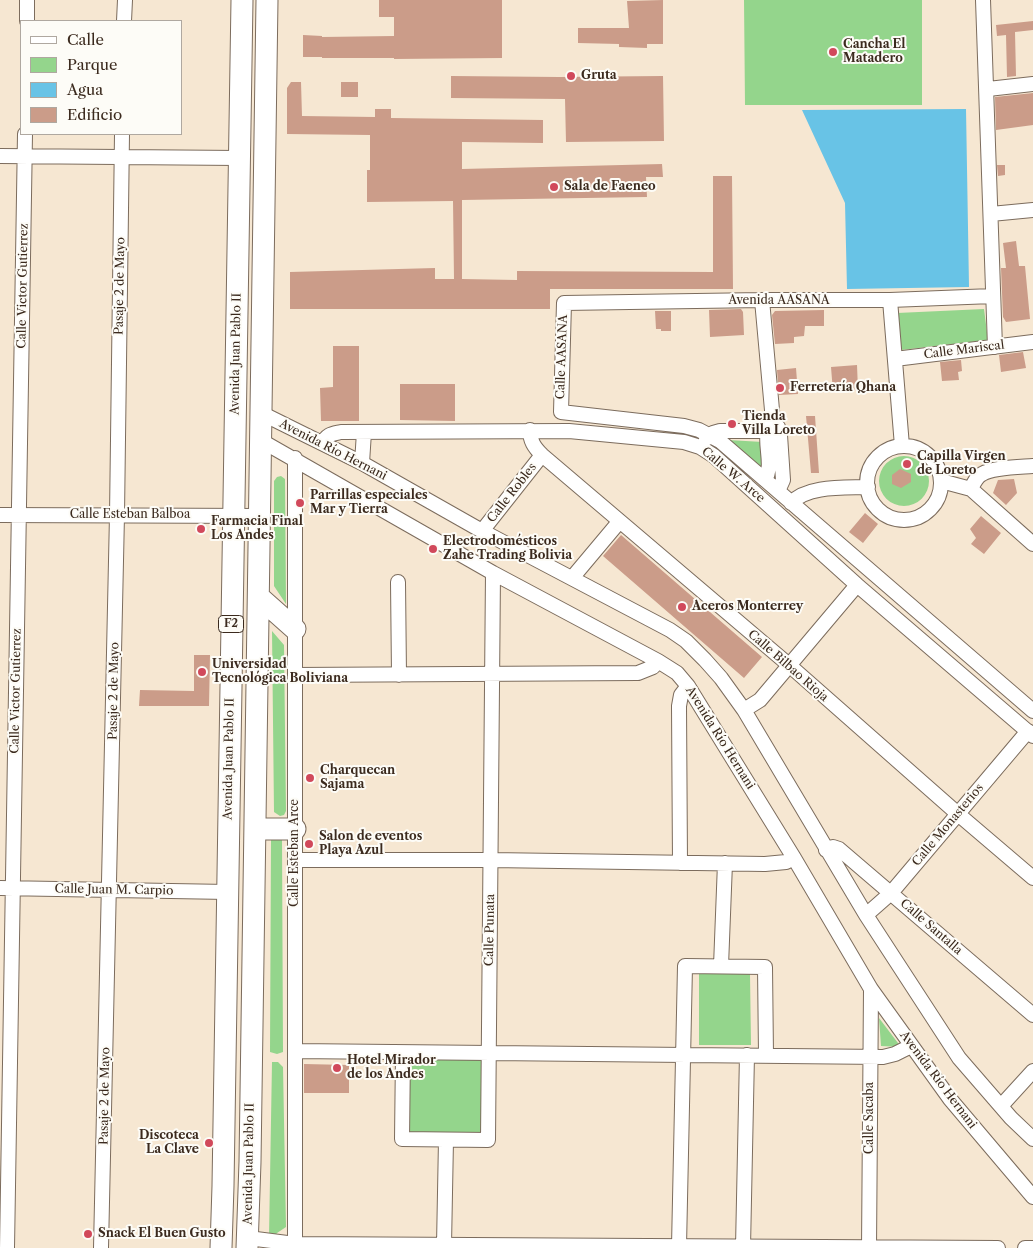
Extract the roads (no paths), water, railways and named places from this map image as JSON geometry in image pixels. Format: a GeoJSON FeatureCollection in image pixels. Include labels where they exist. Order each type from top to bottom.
{"type":"FeatureCollection","features":[{"type":"Feature","properties":{"kind":"highway","name":"Avenida Juan Pablo II"},"geometry":{"type":"LineString","coordinates":[[220,1248],[223,1186],[242,0]]}},
{"type":"Feature","properties":{"kind":"highway","name":"Avenida Juan Pablo II"},"geometry":{"type":"LineString","coordinates":[[248,1243],[267,0]]}},
{"type":"Feature","properties":{"kind":"highway"},"geometry":{"type":"LineString","coordinates":[[258,597],[295,629]]}},
{"type":"Feature","properties":{"kind":"highway"},"geometry":{"type":"LineString","coordinates":[[255,829],[295,829]]}},
{"type":"Feature","properties":{"kind":"street"},"geometry":{"type":"LineString","coordinates":[[27,0],[27,20]]}},
{"type":"Feature","properties":{"kind":"street"},"geometry":{"type":"LineString","coordinates":[[124,20],[125,0]]}},
{"type":"Feature","properties":{"kind":"street"},"geometry":{"type":"LineString","coordinates":[[983,0],[988,89],[995,347]]}},
{"type":"Feature","properties":{"kind":"street"},"geometry":{"type":"LineString","coordinates":[[988,89],[1033,84]]}},
{"type":"Feature","properties":{"kind":"street","name":"Calle Victor Gutierrez"},"geometry":{"type":"LineString","coordinates":[[7,1248],[6,889],[19,515],[25,135]]}},
{"type":"Feature","properties":{"kind":"street","name":"Pasaje 2 de Mayo"},"geometry":{"type":"LineString","coordinates":[[102,1248],[117,516],[122,135]]}},
{"type":"Feature","properties":{"kind":"street"},"geometry":{"type":"LineString","coordinates":[[0,156],[240,158]]}},
{"type":"Feature","properties":{"kind":"street"},"geometry":{"type":"LineString","coordinates":[[991,214],[1033,210]]}},
{"type":"Feature","properties":{"kind":"street","name":"Avenida AASANA"},"geometry":{"type":"LineString","coordinates":[[564,303],[890,300],[993,296]]}},
{"type":"Feature","properties":{"kind":"street"},"geometry":{"type":"LineString","coordinates":[[762,300],[770,426],[770,470],[764,480]]}},
{"type":"Feature","properties":{"kind":"street"},"geometry":{"type":"LineString","coordinates":[[890,300],[902,446]]}},
{"type":"Feature","properties":{"kind":"street","name":"Calle AASANA"},"geometry":{"type":"LineString","coordinates":[[561,412],[564,303]]}},
{"type":"Feature","properties":{"kind":"street","name":"Calle Mariscal"},"geometry":{"type":"LineString","coordinates":[[895,359],[1033,342]]}},
{"type":"Feature","properties":{"kind":"street","name":"Calle W. Arce"},"geometry":{"type":"LineString","coordinates":[[561,412],[684,426],[699,430],[720,441],[1033,711]]}},
{"type":"Feature","properties":{"kind":"street","name":"Avenida Río Hernani"},"geometry":{"type":"LineString","coordinates":[[261,413],[362,463],[482,532],[670,630],[686,641],[721,678],[744,710],[866,915],[959,1058],[1033,1139]]}},
{"type":"Feature","properties":{"kind":"street"},"geometry":{"type":"LineString","coordinates":[[700,447],[710,435],[720,431],[770,426],[778,427],[783,480],[778,491]]}},
{"type":"Feature","properties":{"kind":"street","name":"Calle W. Arce"},"geometry":{"type":"LineString","coordinates":[[323,443],[330,434],[341,432],[530,430],[569,431],[674,441],[700,447],[714,456],[857,585],[1030,734]]}},
{"type":"Feature","properties":{"kind":"street","name":"Calle Bilbao Rioja"},"geometry":{"type":"LineString","coordinates":[[530,430],[530,439],[542,455],[789,665],[1033,878]]}},
{"type":"Feature","properties":{"kind":"street"},"geometry":{"type":"LineString","coordinates":[[362,463],[364,432]]}},
{"type":"Feature","properties":{"kind":"street","name":"Avenida Río Hernani"},"geometry":{"type":"LineString","coordinates":[[260,440],[493,572],[677,673],[688,686],[794,858],[871,989],[950,1099],[1033,1197]]}},
{"type":"Feature","properties":{"kind":"street"},"geometry":{"type":"LineString","coordinates":[[902,446],[916,448],[929,455],[938,467],[941,481],[938,497],[929,510],[907,520],[891,517],[878,508],[868,487],[869,473],[878,457],[889,449],[902,446]]}},
{"type":"Feature","properties":{"kind":"street","name":"Calle Robles"},"geometry":{"type":"LineString","coordinates":[[482,532],[542,455]]}},
{"type":"Feature","properties":{"kind":"street","name":"Calle Esteban Arce"},"geometry":{"type":"LineString","coordinates":[[294,458],[295,1246]]}},
{"type":"Feature","properties":{"kind":"street"},"geometry":{"type":"LineString","coordinates":[[971,489],[983,473],[991,470],[1033,466]]}},
{"type":"Feature","properties":{"kind":"street"},"geometry":{"type":"LineString","coordinates":[[941,481],[971,489],[1033,544]]}},
{"type":"Feature","properties":{"kind":"street"},"geometry":{"type":"LineString","coordinates":[[791,503],[797,496],[811,491],[868,487]]}},
{"type":"Feature","properties":{"kind":"street","name":"Calle Esteban Balboa"},"geometry":{"type":"LineString","coordinates":[[0,515],[259,516]]}},
{"type":"Feature","properties":{"kind":"street"},"geometry":{"type":"LineString","coordinates":[[572,578],[619,522]]}},
{"type":"Feature","properties":{"kind":"street","name":"Calle Punata"},"geometry":{"type":"LineString","coordinates":[[446,1140],[488,1140],[493,572]]}},
{"type":"Feature","properties":{"kind":"street"},"geometry":{"type":"LineString","coordinates":[[398,582],[398,675]]}},
{"type":"Feature","properties":{"kind":"street"},"geometry":{"type":"LineString","coordinates":[[744,710],[760,700],[857,585]]}},
{"type":"Feature","properties":{"kind":"street"},"geometry":{"type":"LineString","coordinates":[[295,676],[638,673],[654,668],[658,661]]}},
{"type":"Feature","properties":{"kind":"street"},"geometry":{"type":"LineString","coordinates":[[680,863],[679,706],[681,695],[688,686]]}},
{"type":"Feature","properties":{"kind":"street","name":"Calle Monasterios"},"geometry":{"type":"LineString","coordinates":[[866,915],[891,893],[958,814],[1030,734]]}},
{"type":"Feature","properties":{"kind":"street","name":"Calle Santalla"},"geometry":{"type":"LineString","coordinates":[[826,850],[833,847],[839,849],[1033,1016]]}},
{"type":"Feature","properties":{"kind":"street"},"geometry":{"type":"LineString","coordinates":[[295,860],[776,863],[794,858]]}},
{"type":"Feature","properties":{"kind":"street"},"geometry":{"type":"LineString","coordinates":[[721,966],[725,863]]}},
{"type":"Feature","properties":{"kind":"street","name":"Calle Juan M. Carpio"},"geometry":{"type":"LineString","coordinates":[[6,889],[228,892]]}},
{"type":"Feature","properties":{"kind":"street"},"geometry":{"type":"LineString","coordinates":[[679,1246],[685,966],[765,967],[766,1055]]}},
{"type":"Feature","properties":{"kind":"street","name":"Calle Sacaba"},"geometry":{"type":"LineString","coordinates":[[869,1248],[871,989]]}},
{"type":"Feature","properties":{"kind":"street"},"geometry":{"type":"LineString","coordinates":[[295,1051],[683,1056],[747,1054],[870,1056],[895,1054],[911,1046]]}},
{"type":"Feature","properties":{"kind":"street"},"geometry":{"type":"LineString","coordinates":[[403,1053],[402,1139],[446,1140],[444,1245]]}},
{"type":"Feature","properties":{"kind":"street"},"geometry":{"type":"LineString","coordinates":[[743,1247],[747,1054]]}},
{"type":"Feature","properties":{"kind":"street"},"geometry":{"type":"LineString","coordinates":[[1001,1106],[1033,1071]]}},
{"type":"Feature","properties":{"kind":"street"},"geometry":{"type":"LineString","coordinates":[[248,1243],[295,1246],[998,1248]]}},
{"type":"Feature","properties":{"kind":"street"},"geometry":{"type":"LineString","coordinates":[[1024,1248],[1033,1248]]}},
{"type":"Feature","properties":{"kind":"water"},"geometry":{"type":"Polygon","coordinates":[[[966,109],[969,287],[847,289],[845,203],[802,110],[966,109]]]}},
{"type":"Feature","properties":{"kind":"place","name":"Cancha El Matadero"},"geometry":{"type":"Point","coordinates":[833,52]}},
{"type":"Feature","properties":{"kind":"place","name":"Gruta"},"geometry":{"type":"Point","coordinates":[571,76]}},
{"type":"Feature","properties":{"kind":"place","name":"Sala de Faeneo"},"geometry":{"type":"Point","coordinates":[554,187]}},
{"type":"Feature","properties":{"kind":"place","name":"Ferretería Qhana"},"geometry":{"type":"Point","coordinates":[780,388]}},
{"type":"Feature","properties":{"kind":"place","name":"Tienda Villa Loreto"},"geometry":{"type":"Point","coordinates":[732,424]}},
{"type":"Feature","properties":{"kind":"place","name":"Capilla Virgen de Loreto"},"geometry":{"type":"Point","coordinates":[907,464]}},
{"type":"Feature","properties":{"kind":"place","name":"Parrillas especiales Mar y Tierra"},"geometry":{"type":"Point","coordinates":[300,503]}},
{"type":"Feature","properties":{"kind":"place","name":"Farmacia Final Los Andes"},"geometry":{"type":"Point","coordinates":[201,529]}},
{"type":"Feature","properties":{"kind":"place","name":"Electrodomésticos Zahe Trading Bolivia"},"geometry":{"type":"Point","coordinates":[433,549]}},
{"type":"Feature","properties":{"kind":"place","name":"Aceros Monterrey"},"geometry":{"type":"Point","coordinates":[682,607]}},
{"type":"Feature","properties":{"kind":"place","name":"Universidad Tecnológica Boliviana"},"geometry":{"type":"Point","coordinates":[202,672]}},
{"type":"Feature","properties":{"kind":"place","name":"Charquecan Sajama"},"geometry":{"type":"Point","coordinates":[310,778]}},
{"type":"Feature","properties":{"kind":"place","name":"Salon de eventos Playa Azul"},"geometry":{"type":"Point","coordinates":[309,844]}},
{"type":"Feature","properties":{"kind":"place","name":"Hotel Mirador de los Andes"},"geometry":{"type":"Point","coordinates":[337,1068]}},
{"type":"Feature","properties":{"kind":"place","name":"Discoteca La Clave"},"geometry":{"type":"Point","coordinates":[209,1143]}},
{"type":"Feature","properties":{"kind":"place","name":"Snack El Buen Gusto"},"geometry":{"type":"Point","coordinates":[88,1234]}}]}
